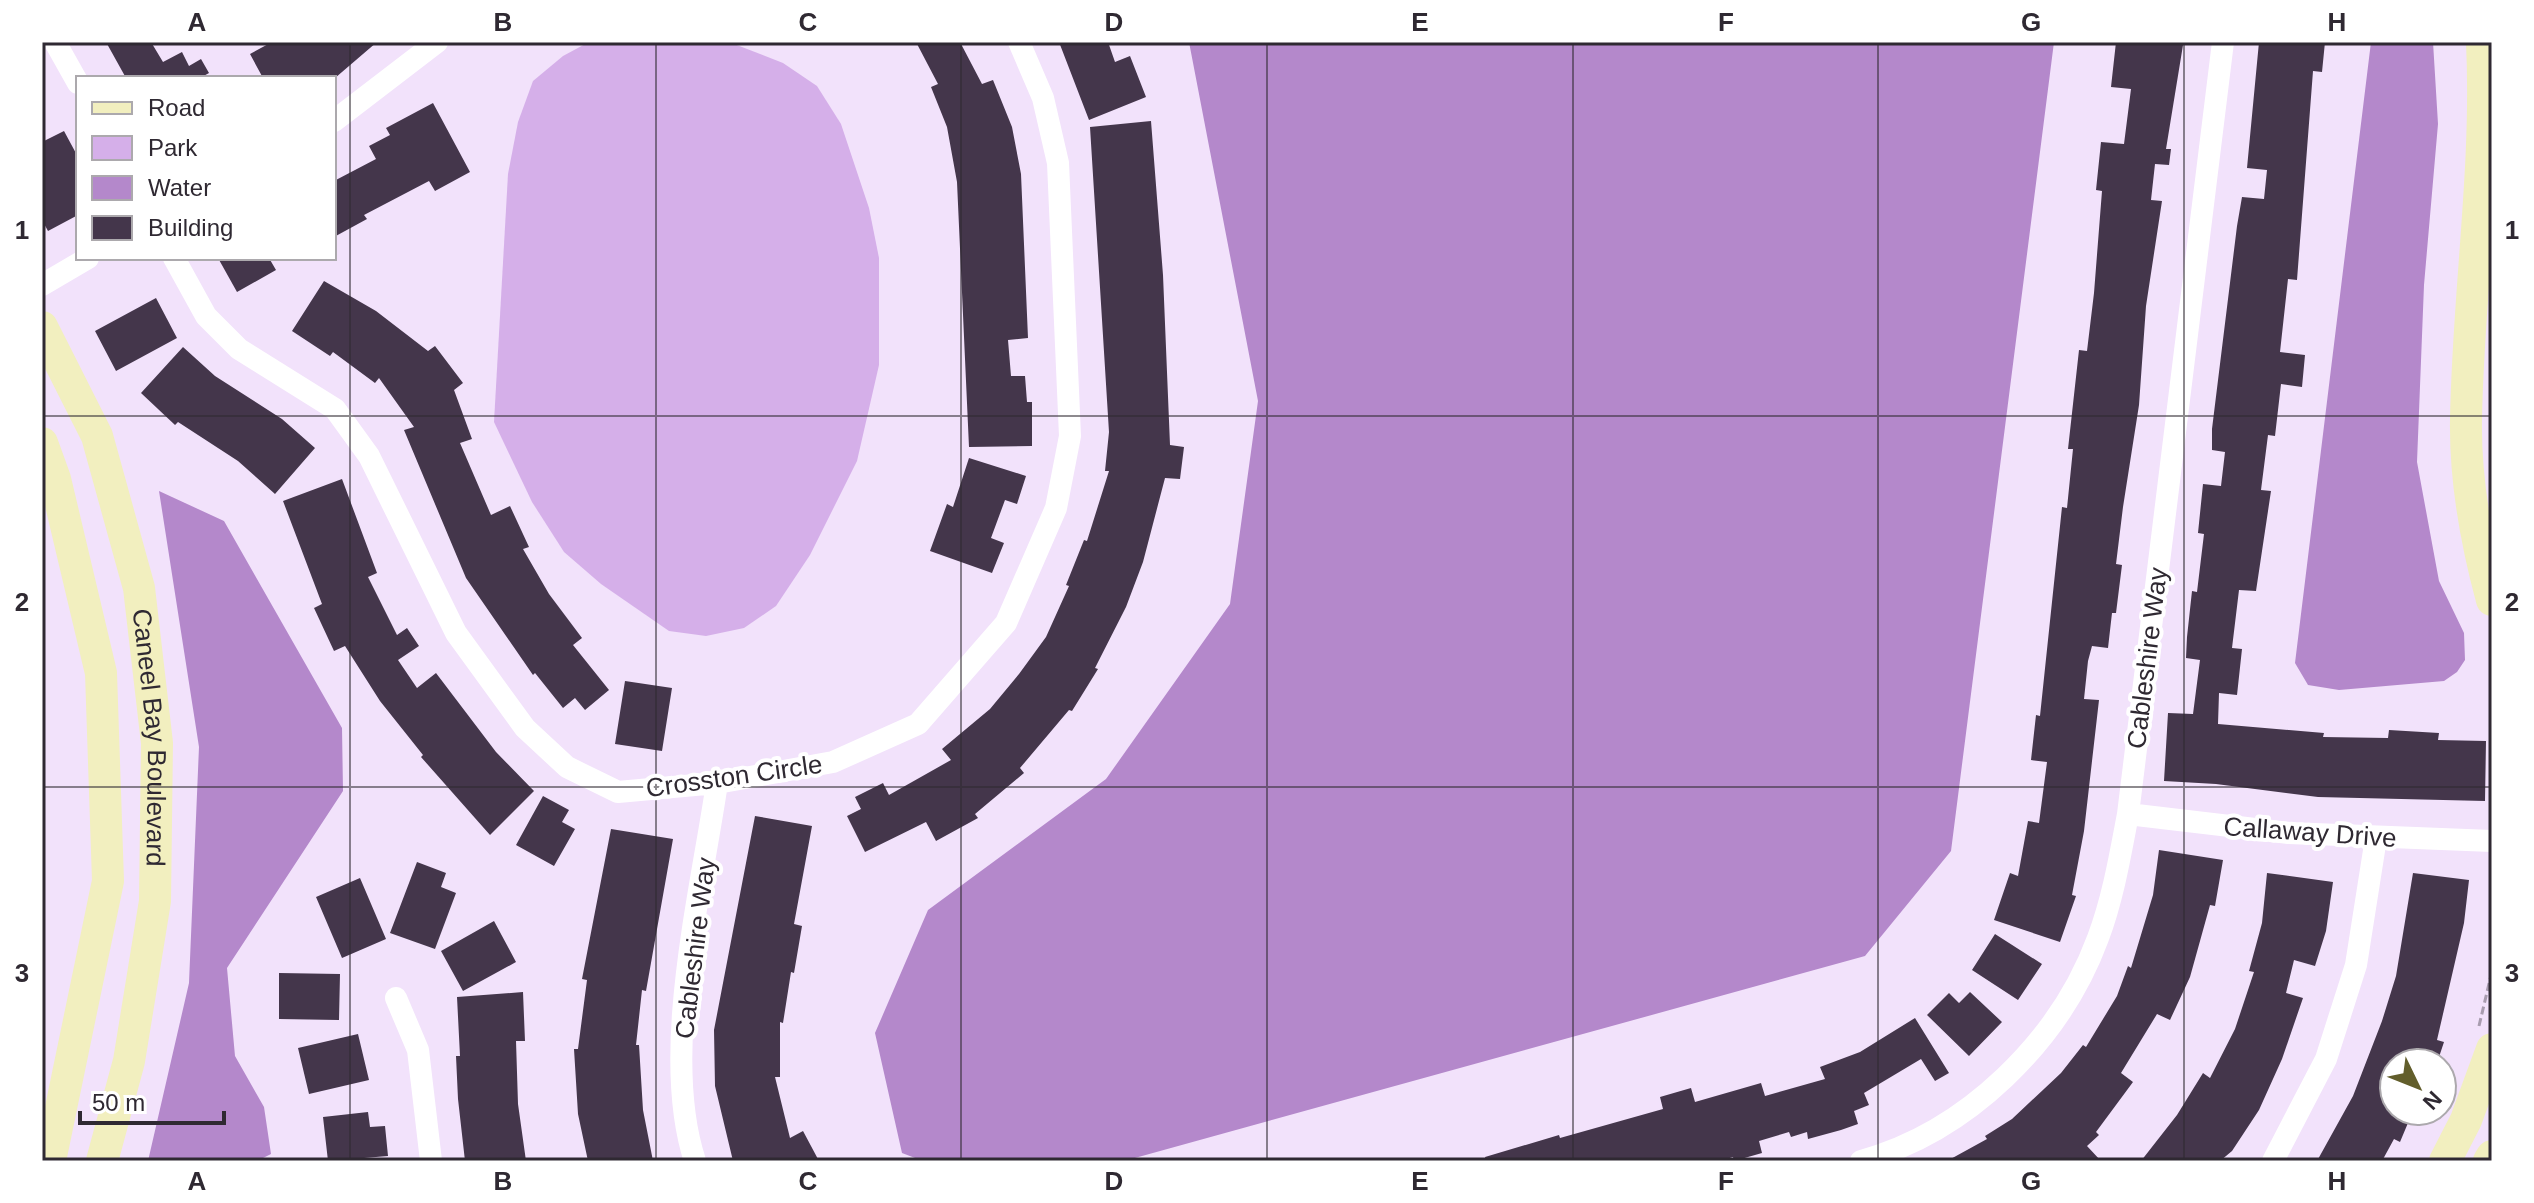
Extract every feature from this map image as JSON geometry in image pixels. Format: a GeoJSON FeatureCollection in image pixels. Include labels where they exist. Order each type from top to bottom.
{"type":"FeatureCollection","features":[{"type":"Feature","properties":{"kind":"street"},"geometry":{"type":"LineString","coordinates":[[55,42],[76,79]]}},
{"type":"Feature","properties":{"kind":"street"},"geometry":{"type":"LineString","coordinates":[[336,119],[437,42]]}},
{"type":"Feature","properties":{"kind":"street","name":"Crosston Circle"},"geometry":{"type":"LineString","coordinates":[[175,260],[206,316],[239,349],[335,409],[369,456],[456,633],[525,728],[567,767],[618,792],[717,783],[833,762],[918,724],[1006,623],[1056,508],[1070,436],[1058,163],[1043,98],[1019,42]]}},
{"type":"Feature","properties":{"kind":"street","name":"Cableshire Way"},"geometry":{"type":"LineString","coordinates":[[1861,1161],[1952,1118],[2006,1076],[2042,1036],[2079,979],[2097,941],[2116,878],[2128,814],[2223,42]]}},
{"type":"Feature","properties":{"kind":"street"},"geometry":{"type":"LineString","coordinates":[[2482,42],[2488,98],[2466,421],[2471,499],[2492,600]]}},
{"type":"Feature","properties":{"kind":"street"},"geometry":{"type":"LineString","coordinates":[[42,285],[85,260]]}},
{"type":"Feature","properties":{"kind":"street","name":"Caneel Bay Boulevard"},"geometry":{"type":"LineString","coordinates":[[42,327],[97,436],[139,588],[157,743],[155,901],[129,1061],[102,1161]]}},
{"type":"Feature","properties":{"kind":"street","name":"Caneel Bay Boulevard"},"geometry":{"type":"LineString","coordinates":[[42,443],[55,479],[101,673],[108,881],[50,1161]]}},
{"type":"Feature","properties":{"kind":"street","name":"Cableshire Way"},"geometry":{"type":"LineString","coordinates":[[695,1161],[686,1133],[680,1029],[717,783]]}},
{"type":"Feature","properties":{"kind":"street","name":"Callaway Drive"},"geometry":{"type":"LineString","coordinates":[[2128,814],[2289,833],[2492,841]]}},
{"type":"Feature","properties":{"kind":"street"},"geometry":{"type":"LineString","coordinates":[[2273,1161],[2326,1059],[2351,979],[2376,838]]}},
{"type":"Feature","properties":{"kind":"street"},"geometry":{"type":"LineString","coordinates":[[396,998],[418,1050],[431,1161]]}},
{"type":"Feature","properties":{"kind":"street"},"geometry":{"type":"LineString","coordinates":[[2445,1161],[2466,1120],[2492,1049]]}},
{"type":"Feature","properties":{"kind":"street"},"geometry":{"type":"LineString","coordinates":[[2489,1161],[2492,1156]]}},
{"type":"Feature","properties":{"kind":"green space"},"geometry":{"type":"Polygon","coordinates":[[[589,42],[729,42],[783,63],[817,86],[841,124],[869,208],[879,258],[879,365],[857,461],[810,555],[776,606],[744,628],[706,636],[669,631],[601,584],[564,552],[532,502],[494,422],[508,174],[518,122],[533,81],[563,56],[589,42]]]}},
{"type":"Feature","properties":{"kind":"water"},"geometry":{"type":"Polygon","coordinates":[[[1189,42],[2054,42],[1951,851],[1865,956],[1124,1161],[923,1161],[902,1153],[875,1033],[928,910],[1106,779],[1230,604],[1258,401],[1189,42]]]}},
{"type":"Feature","properties":{"kind":"water"},"geometry":{"type":"Polygon","coordinates":[[[2371,42],[2433,42],[2438,124],[2424,285],[2417,462],[2439,581],[2464,633],[2465,660],[2457,672],[2444,681],[2339,690],[2308,685],[2295,663],[2371,42]]]}},
{"type":"Feature","properties":{"kind":"water"},"geometry":{"type":"Polygon","coordinates":[[[159,491],[224,521],[342,728],[343,791],[227,968],[235,1056],[264,1107],[271,1154],[257,1161],[148,1161],[189,983],[199,747],[159,491]]]}},
{"type":"Feature","properties":{"kind":"building"},"geometry":{"type":"Polygon","coordinates":[[[106,42],[151,42],[163,62],[182,52],[189,66],[201,59],[209,73],[204,76],[125,76],[106,42]]]}},
{"type":"Feature","properties":{"kind":"building"},"geometry":{"type":"Polygon","coordinates":[[[272,42],[377,42],[336,77],[262,76],[250,54],[272,42]]]}},
{"type":"Feature","properties":{"kind":"building"},"geometry":{"type":"Polygon","coordinates":[[[916,42],[960,42],[982,84],[993,80],[1012,127],[1021,174],[1028,338],[1008,340],[1011,376],[1025,376],[1027,402],[1032,402],[1032,446],[969,447],[957,182],[947,127],[931,87],[938,84],[916,42]]]}},
{"type":"Feature","properties":{"kind":"building"},"geometry":{"type":"Polygon","coordinates":[[[1059,42],[1108,42],[1115,62],[1130,56],[1146,97],[1089,120],[1059,42]]]}},
{"type":"Feature","properties":{"kind":"building"},"geometry":{"type":"Polygon","coordinates":[[[2116,42],[2183,45],[2166,149],[2171,149],[2169,165],[2155,164],[2151,200],[2162,201],[2146,306],[2139,405],[2116,564],[2122,565],[2108,648],[2092,646],[2088,661],[2084,699],[2099,700],[2084,831],[2072,895],[2076,896],[2060,942],[1994,920],[2010,873],[2018,876],[2028,821],[2039,823],[2047,762],[2031,760],[2036,715],[2040,716],[2062,507],[2067,508],[2073,449],[2068,449],[2079,350],[2087,351],[2094,293],[2102,191],[2096,190],[2101,142],[2124,144],[2131,89],[2111,87],[2116,42]]]}},
{"type":"Feature","properties":{"kind":"building"},"geometry":{"type":"Polygon","coordinates":[[[2259,42],[2325,42],[2322,72],[2313,71],[2297,280],[2288,279],[2280,352],[2305,355],[2302,387],[2281,384],[2275,436],[2268,435],[2261,490],[2271,491],[2256,591],[2239,590],[2232,648],[2242,649],[2237,695],[2219,693],[2218,724],[2324,733],[2323,737],[2388,738],[2389,730],[2439,733],[2438,740],[2486,741],[2485,801],[2318,797],[2164,781],[2168,713],[2193,714],[2200,660],[2186,658],[2187,637],[2192,591],[2197,592],[2204,534],[2198,533],[2203,484],[2221,486],[2225,452],[2212,450],[2212,429],[2237,226],[2242,197],[2264,199],[2267,170],[2247,168],[2259,42]]]}},
{"type":"Feature","properties":{"kind":"building"},"geometry":{"type":"Polygon","coordinates":[[[433,103],[470,172],[435,191],[429,181],[364,215],[367,219],[336,236],[336,180],[376,159],[369,146],[390,135],[386,128],[433,103]]]}},
{"type":"Feature","properties":{"kind":"building"},"geometry":{"type":"Polygon","coordinates":[[[1151,121],[1163,275],[1170,445],[1184,447],[1180,479],[1165,478],[1143,562],[1126,607],[1095,668],[1098,669],[1072,711],[1069,710],[1020,768],[1024,773],[975,814],[978,818],[936,841],[926,822],[865,852],[847,816],[861,809],[855,797],[883,783],[889,795],[951,760],[942,749],[990,709],[1046,637],[1069,586],[1066,585],[1084,540],[1087,541],[1109,471],[1105,471],[1109,432],[1090,127],[1151,121]]]}},
{"type":"Feature","properties":{"kind":"building"},"geometry":{"type":"Polygon","coordinates":[[[64,131],[76,153],[76,216],[48,231],[42,220],[42,142],[64,131]]]}},
{"type":"Feature","properties":{"kind":"building"},"geometry":{"type":"Polygon","coordinates":[[[219,260],[270,260],[276,270],[237,292],[219,260]]]}},
{"type":"Feature","properties":{"kind":"building"},"geometry":{"type":"Polygon","coordinates":[[[324,281],[376,311],[428,351],[435,346],[463,383],[454,390],[472,439],[460,443],[491,515],[510,506],[529,547],[523,549],[549,594],[582,638],[573,645],[609,690],[585,710],[575,698],[563,708],[535,673],[533,675],[466,578],[404,430],[414,427],[379,378],[375,383],[333,352],[330,356],[292,331],[324,281]]]}},
{"type":"Feature","properties":{"kind":"building"},"geometry":{"type":"Polygon","coordinates":[[[156,298],[177,338],[116,371],[95,331],[156,298]]]}},
{"type":"Feature","properties":{"kind":"building"},"geometry":{"type":"Polygon","coordinates":[[[183,347],[215,376],[282,419],[315,448],[275,494],[238,461],[178,422],[175,425],[141,393],[183,347]]]}},
{"type":"Feature","properties":{"kind":"building"},"geometry":{"type":"Polygon","coordinates":[[[969,458],[1026,476],[1017,504],[1005,500],[991,538],[1004,543],[992,573],[930,551],[947,504],[953,507],[969,458]]]}},
{"type":"Feature","properties":{"kind":"building"},"geometry":{"type":"Polygon","coordinates":[[[342,479],[377,573],[368,577],[397,635],[407,628],[419,646],[398,660],[417,688],[436,673],[496,752],[534,791],[490,835],[421,757],[423,755],[380,701],[345,646],[334,651],[314,608],[322,604],[283,501],[342,479]]]}},
{"type":"Feature","properties":{"kind":"building"},"geometry":{"type":"Polygon","coordinates":[[[625,681],[672,688],[662,751],[615,744],[625,681]]]}},
{"type":"Feature","properties":{"kind":"building"},"geometry":{"type":"Polygon","coordinates":[[[543,796],[569,810],[562,822],[575,829],[554,866],[516,845],[543,796]]]}},
{"type":"Feature","properties":{"kind":"building"},"geometry":{"type":"Polygon","coordinates":[[[755,816],[812,826],[794,924],[802,926],[783,1023],[780,1022],[780,1077],[775,1077],[790,1138],[803,1131],[819,1161],[733,1161],[715,1086],[714,1030],[755,816]]]}},
{"type":"Feature","properties":{"kind":"building"},"geometry":{"type":"Polygon","coordinates":[[[611,829],[673,839],[646,991],[642,990],[636,1045],[639,1045],[643,1110],[653,1161],[588,1161],[578,1114],[574,1049],[578,1049],[587,980],[582,979],[611,829]]]}},
{"type":"Feature","properties":{"kind":"building"},"geometry":{"type":"Polygon","coordinates":[[[2159,850],[2223,860],[2215,906],[2210,905],[2190,977],[2170,1020],[2157,1014],[2121,1073],[2133,1082],[2096,1132],[2099,1135],[2087,1146],[2101,1161],[1947,1161],[1987,1139],[1985,1136],[2012,1119],[2061,1073],[2083,1045],[2086,1047],[2117,996],[2128,966],[2131,968],[2153,895],[2159,850]]]}},
{"type":"Feature","properties":{"kind":"building"},"geometry":{"type":"Polygon","coordinates":[[[417,862],[446,873],[441,887],[456,893],[435,949],[390,933],[417,862]]]}},
{"type":"Feature","properties":{"kind":"building"},"geometry":{"type":"Polygon","coordinates":[[[2267,873],[2333,882],[2326,931],[2315,966],[2294,960],[2286,993],[2303,998],[2282,1059],[2259,1110],[2232,1151],[2220,1161],[2141,1161],[2177,1115],[2203,1073],[2210,1078],[2235,1029],[2254,972],[2249,971],[2262,923],[2267,873]]]}},
{"type":"Feature","properties":{"kind":"building"},"geometry":{"type":"Polygon","coordinates":[[[2413,873],[2469,880],[2464,923],[2437,1040],[2444,1042],[2442,1047],[2378,1047],[2378,1127],[2406,1127],[2400,1142],[2394,1139],[2382,1161],[2317,1161],[2353,1096],[2396,976],[2413,873]]]}},
{"type":"Feature","properties":{"kind":"building"},"geometry":{"type":"Polygon","coordinates":[[[360,878],[386,939],[342,958],[316,897],[360,878]]]}},
{"type":"Feature","properties":{"kind":"building"},"geometry":{"type":"Polygon","coordinates":[[[494,921],[516,962],[463,991],[441,951],[494,921]]]}},
{"type":"Feature","properties":{"kind":"building"},"geometry":{"type":"Polygon","coordinates":[[[1995,934],[2042,964],[2018,1000],[1972,970],[1995,934]]]}},
{"type":"Feature","properties":{"kind":"building"},"geometry":{"type":"Polygon","coordinates":[[[279,973],[340,974],[339,1020],[279,1019],[279,973]]]}},
{"type":"Feature","properties":{"kind":"building"},"geometry":{"type":"Polygon","coordinates":[[[523,992],[525,1041],[516,1041],[518,1104],[526,1161],[465,1161],[458,1099],[456,1056],[460,1056],[457,997],[523,992]]]}},
{"type":"Feature","properties":{"kind":"building"},"geometry":{"type":"Polygon","coordinates":[[[1970,992],[2002,1022],[1969,1056],[1927,1015],[1949,993],[1959,1003],[1970,992]]]}},
{"type":"Feature","properties":{"kind":"building"},"geometry":{"type":"Polygon","coordinates":[[[1915,1018],[1949,1073],[1935,1081],[1921,1059],[1864,1093],[1869,1105],[1854,1111],[1858,1124],[1841,1130],[1808,1139],[1807,1132],[1791,1137],[1789,1132],[1759,1141],[1762,1153],[1734,1161],[1733,1157],[1720,1161],[1486,1161],[1485,1157],[1559,1135],[1560,1138],[1663,1109],[1660,1097],[1691,1088],[1695,1102],[1761,1083],[1765,1096],[1825,1079],[1820,1067],[1860,1052],[1915,1018]]]}},
{"type":"Feature","properties":{"kind":"building"},"geometry":{"type":"Polygon","coordinates":[[[358,1034],[369,1080],[309,1094],[298,1048],[358,1034]]]}},
{"type":"Feature","properties":{"kind":"building"},"geometry":{"type":"Polygon","coordinates":[[[368,1112],[370,1127],[385,1126],[388,1156],[328,1161],[323,1117],[368,1112]]]}}]}
